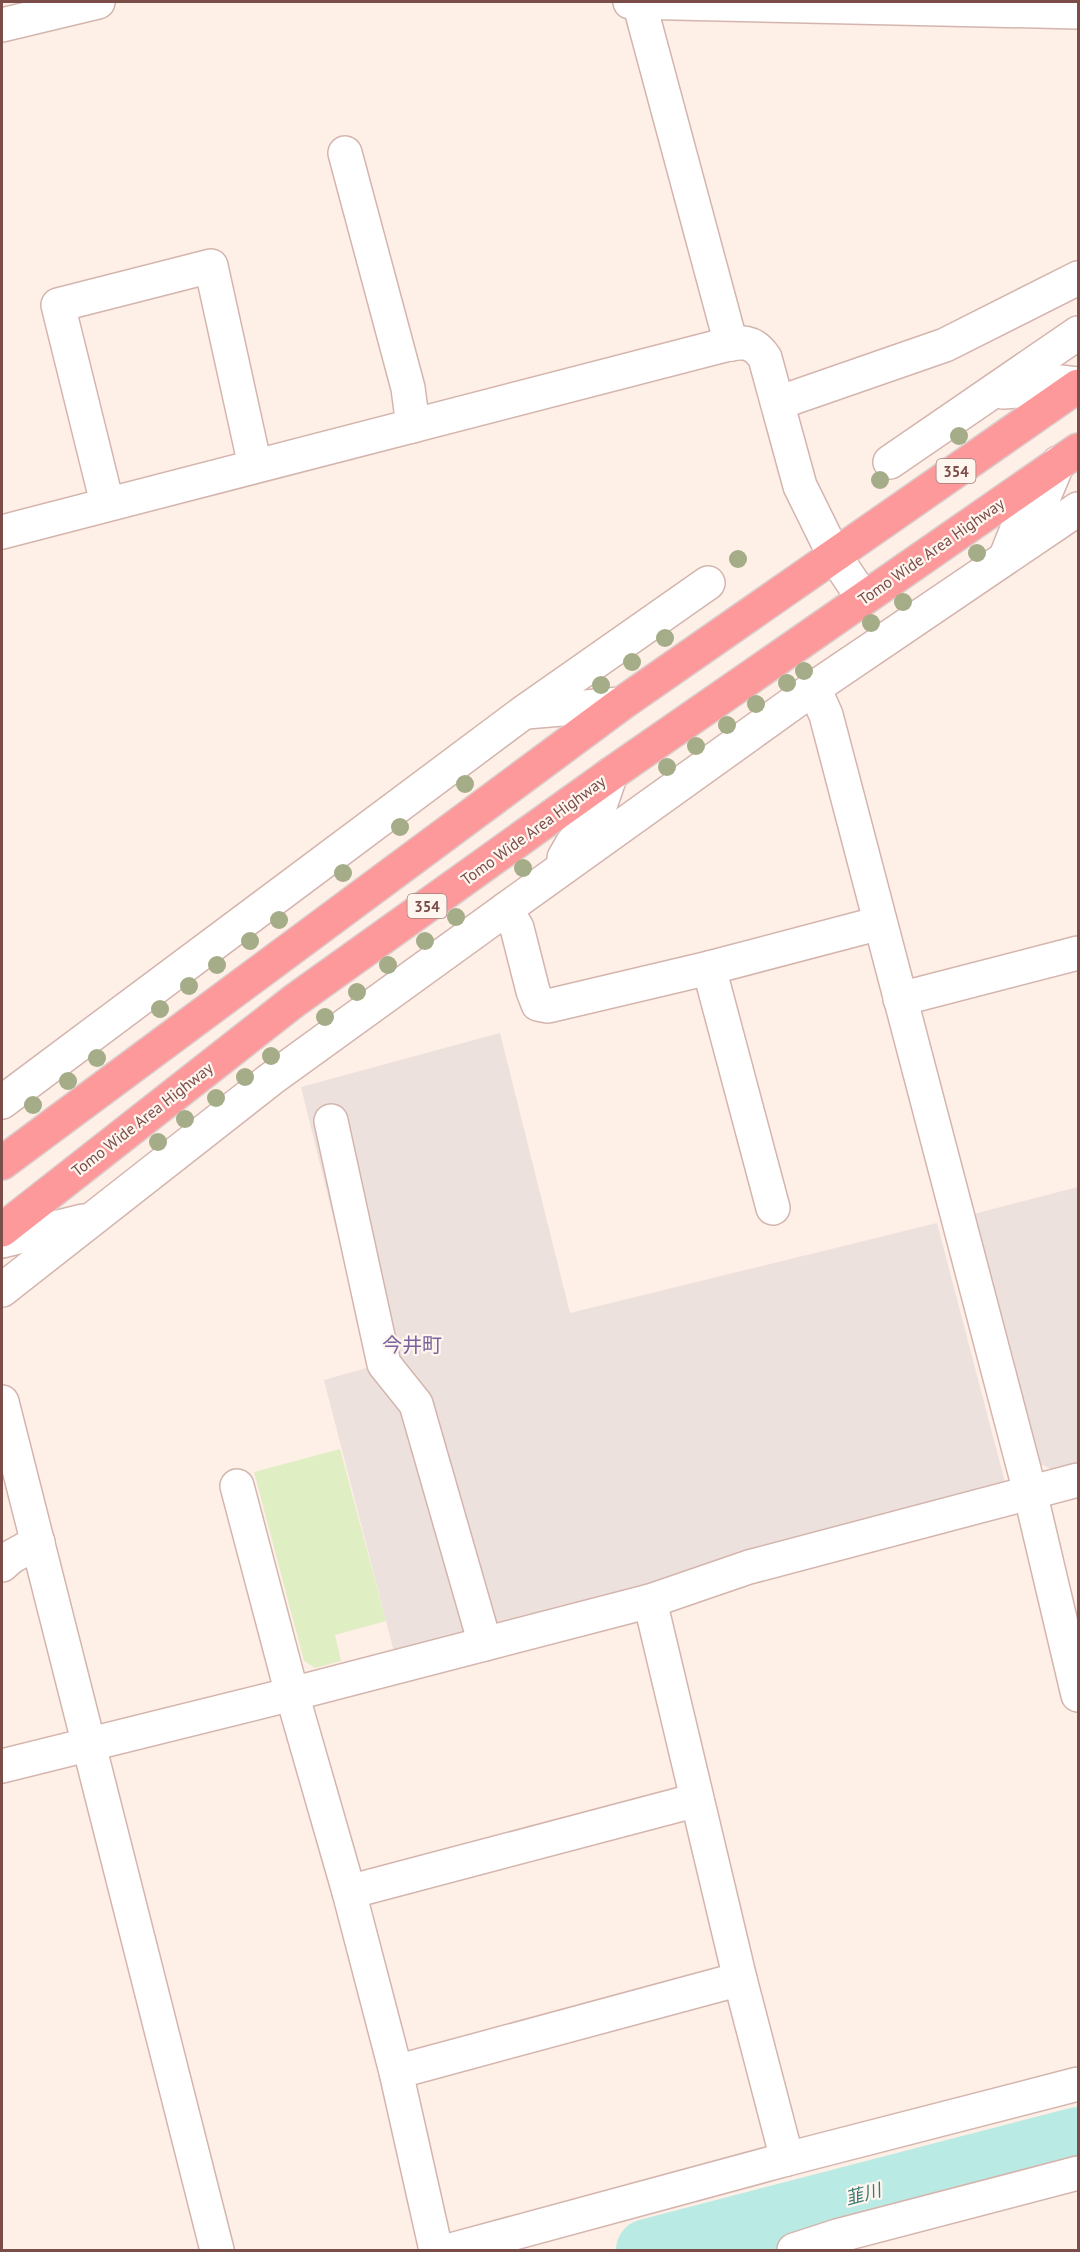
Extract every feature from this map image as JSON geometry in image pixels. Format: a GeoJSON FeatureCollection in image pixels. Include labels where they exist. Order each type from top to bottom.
{"type":"FeatureCollection","features":[{"type":"Feature","properties":{"kind":"highway","name":"354"},"geometry":{"type":"LineString","coordinates":[[2,1163],[621,704],[1078,385]]}},
{"type":"Feature","properties":{"kind":"highway","name":"Tomo Wide Area Highway"},"geometry":{"type":"LineString","coordinates":[[2,1230],[294,1001],[611,774],[1069,456]]}},
{"type":"Feature","properties":{"kind":"street"},"geometry":{"type":"LineString","coordinates":[[2,26],[98,2]]}},
{"type":"Feature","properties":{"kind":"street"},"geometry":{"type":"LineString","coordinates":[[630,2],[1078,12]]}},
{"type":"Feature","properties":{"kind":"street"},"geometry":{"type":"LineString","coordinates":[[639,2],[731,344]]}},
{"type":"Feature","properties":{"kind":"street"},"geometry":{"type":"LineString","coordinates":[[345,153],[408,388],[413,426]]}},
{"type":"Feature","properties":{"kind":"street"},"geometry":{"type":"LineString","coordinates":[[107,503],[58,305],[189,271],[211,266],[255,466]]}},
{"type":"Feature","properties":{"kind":"street"},"geometry":{"type":"LineString","coordinates":[[778,403],[945,345],[1078,278]]}},
{"type":"Feature","properties":{"kind":"street"},"geometry":{"type":"LineString","coordinates":[[890,462],[1078,333]]}},
{"type":"Feature","properties":{"kind":"street"},"geometry":{"type":"LineString","coordinates":[[2,532],[107,503],[744,342],[757,347],[765,358],[800,486],[834,555],[863,598]]}},
{"type":"Feature","properties":{"kind":"street"},"geometry":{"type":"LineString","coordinates":[[989,393],[1018,391],[1050,381],[1078,385]]}},
{"type":"Feature","properties":{"kind":"street"},"geometry":{"type":"LineString","coordinates":[[1006,558],[1020,524],[1043,499],[1069,456]]}},
{"type":"Feature","properties":{"kind":"street"},"geometry":{"type":"LineString","coordinates":[[2,1290],[271,1079],[814,688],[1078,509]]}},
{"type":"Feature","properties":{"kind":"street"},"geometry":{"type":"LineString","coordinates":[[2,1102],[524,712],[708,583]]}},
{"type":"Feature","properties":{"kind":"street"},"geometry":{"type":"LineString","coordinates":[[814,688],[826,715],[1030,1492],[1078,1695]]}},
{"type":"Feature","properties":{"kind":"street"},"geometry":{"type":"LineString","coordinates":[[524,712],[621,704]]}},
{"type":"Feature","properties":{"kind":"street"},"geometry":{"type":"LineString","coordinates":[[557,872],[572,844],[599,809],[611,774]]}},
{"type":"Feature","properties":{"kind":"street"},"geometry":{"type":"LineString","coordinates":[[506,909],[517,928],[532,991],[538,1004],[548,1006],[709,968],[880,923]]}},
{"type":"Feature","properties":{"kind":"street"},"geometry":{"type":"LineString","coordinates":[[900,999],[1078,953]]}},
{"type":"Feature","properties":{"kind":"street"},"geometry":{"type":"LineString","coordinates":[[709,968],[773,1208]]}},
{"type":"Feature","properties":{"kind":"street"},"geometry":{"type":"LineString","coordinates":[[331,1121],[384,1365],[416,1404],[485,1644]]}},
{"type":"Feature","properties":{"kind":"street"},"geometry":{"type":"LineString","coordinates":[[2,1241],[94,1219]]}},
{"type":"Feature","properties":{"kind":"street"},"geometry":{"type":"LineString","coordinates":[[2,1402],[217,2250]]}},
{"type":"Feature","properties":{"kind":"street"},"geometry":{"type":"LineString","coordinates":[[2,1766],[650,1601],[749,1567],[1078,1480]]}},
{"type":"Feature","properties":{"kind":"street"},"geometry":{"type":"LineString","coordinates":[[237,1486],[396,2072],[436,2250]]}},
{"type":"Feature","properties":{"kind":"street"},"geometry":{"type":"LineString","coordinates":[[2,1565],[11,1557],[38,1542]]}},
{"type":"Feature","properties":{"kind":"street"},"geometry":{"type":"LineString","coordinates":[[650,1601],[740,1979],[787,2159]]}},
{"type":"Feature","properties":{"kind":"street"},"geometry":{"type":"LineString","coordinates":[[349,1892],[697,1800]]}},
{"type":"Feature","properties":{"kind":"street"},"geometry":{"type":"LineString","coordinates":[[396,2072],[740,1979]]}},
{"type":"Feature","properties":{"kind":"street"},"geometry":{"type":"LineString","coordinates":[[451,2250],[787,2159],[1078,2084]]}},
{"type":"Feature","properties":{"kind":"street"},"geometry":{"type":"LineString","coordinates":[[794,2250],[837,2236],[1078,2173]]}},
{"type":"Feature","properties":{"kind":"shaded area"},"geometry":{"type":"Polygon","coordinates":[[[500,1033],[570,1313],[937,1223],[1006,1486],[394,1652],[324,1380],[370,1367],[301,1087],[500,1033]]]}},
{"type":"Feature","properties":{"kind":"shaded area"},"geometry":{"type":"Polygon","coordinates":[[[1078,1187],[1078,1463],[1053,1470],[1036,1462],[974,1214],[1078,1187]]]}},
{"type":"Feature","properties":{"kind":"green space"},"geometry":{"type":"Polygon","coordinates":[[[340,1449],[386,1621],[335,1635],[341,1661],[315,1668],[304,1661],[254,1472],[340,1449]]]}},
{"type":"Feature","properties":{"kind":"waterway","name":"韮川"},"geometry":{"type":"LineString","coordinates":[[647,2250],[1078,2138]]}},
{"type":"Feature","properties":{"kind":"district","name":"今井町"},"geometry":{"type":"Point","coordinates":[412,1345]}}]}
